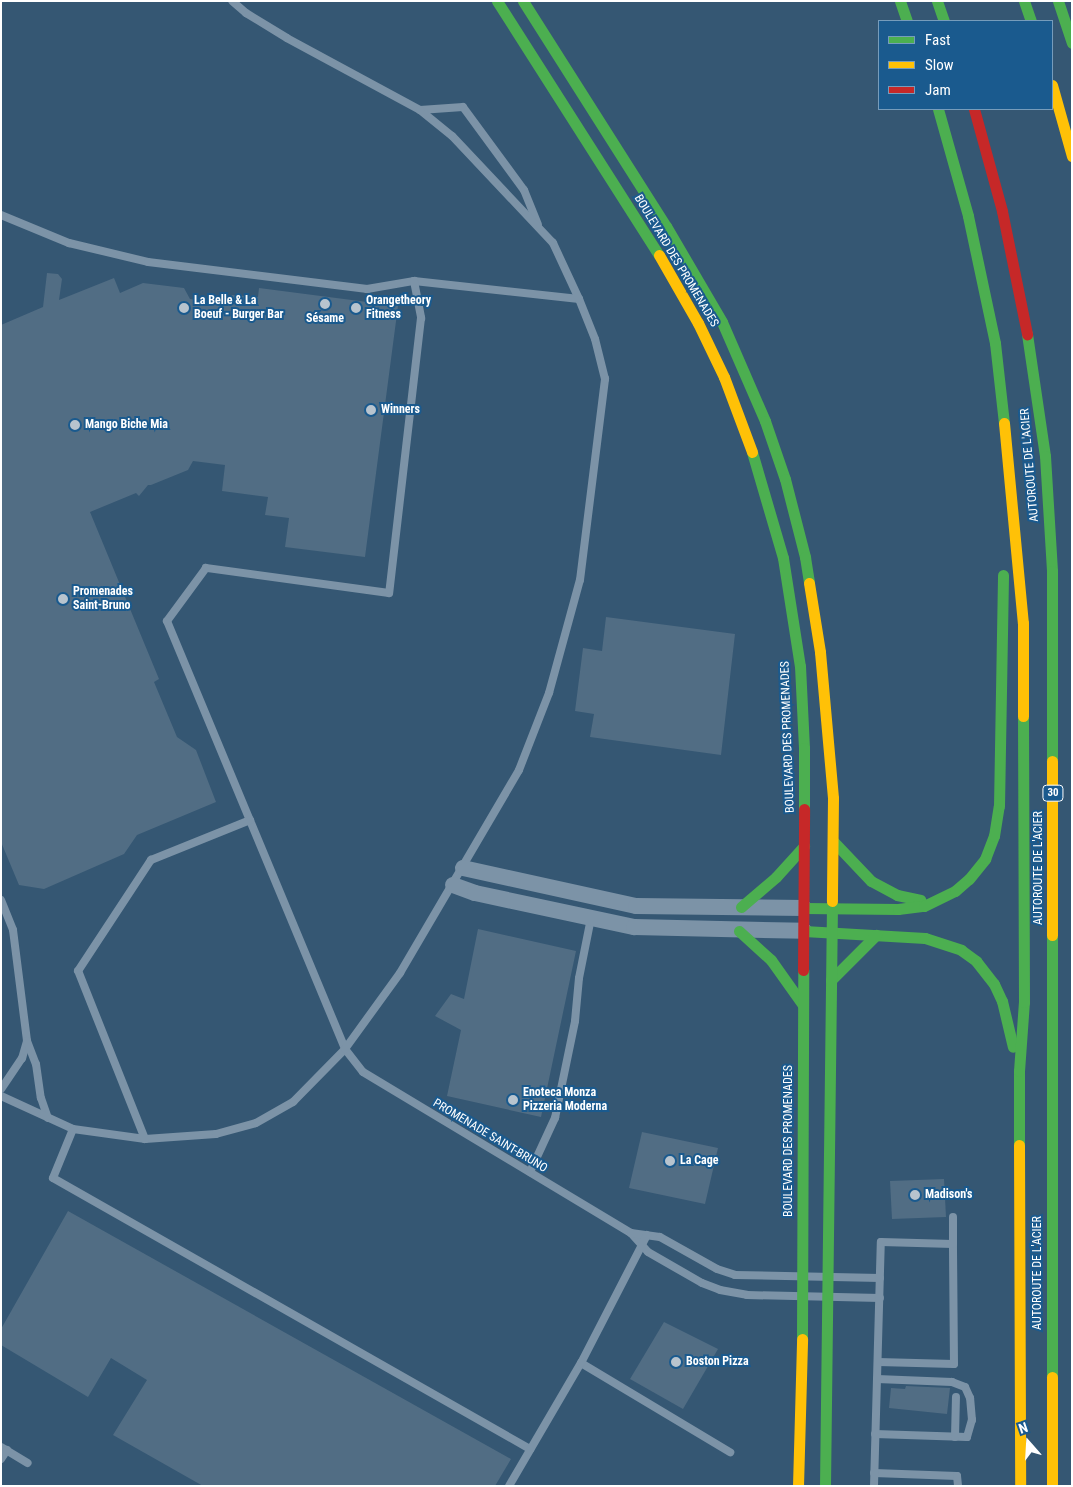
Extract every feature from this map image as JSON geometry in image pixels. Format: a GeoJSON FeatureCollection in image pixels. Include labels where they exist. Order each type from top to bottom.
{"type":"FeatureCollection","features":[{"type":"Feature","properties":{"kind":"main road","name":"BOULEVARD DES PROMENADES"},"geometry":{"type":"LineString","coordinates":[[497,1],[675,281],[716,360],[747,436],[770,505],[783,558],[795,627],[803,705],[802,1297],[798,1486]]}},
{"type":"Feature","properties":{"kind":"main road","name":"BOULEVARD DES PROMENADES"},"geometry":{"type":"LineString","coordinates":[[523,1],[701,284],[734,348],[765,421],[795,515],[814,603],[831,770],[833,841],[825,1486]]}},
{"type":"Feature","properties":{"kind":"main road"},"geometry":{"type":"LineString","coordinates":[[536,1],[549,42]]}},
{"type":"Feature","properties":{"kind":"main road"},"geometry":{"type":"LineString","coordinates":[[900,1],[907,20]]}},
{"type":"Feature","properties":{"kind":"main road"},"geometry":{"type":"LineString","coordinates":[[937,1],[944,20]]}},
{"type":"Feature","properties":{"kind":"main road"},"geometry":{"type":"LineString","coordinates":[[1024,1],[1031,20]]}},
{"type":"Feature","properties":{"kind":"main road"},"geometry":{"type":"LineString","coordinates":[[1058,1],[1072,43]]}},
{"type":"Feature","properties":{"kind":"main road"},"geometry":{"type":"LineString","coordinates":[[1053,90],[1072,156]]}},
{"type":"Feature","properties":{"kind":"main road"},"geometry":{"type":"LineString","coordinates":[[938,110],[976,250],[994,343],[1003,409],[1023,623],[1024,1002],[1019,1071],[1020,1486]]}},
{"type":"Feature","properties":{"kind":"main road","name":"AUTOROUTE DE L'ACIER"},"geometry":{"type":"LineString","coordinates":[[974,110],[998,196],[1025,320],[1045,456],[1052,556],[1054,667],[1052,1486]]}},
{"type":"Feature","properties":{"kind":"main road"},"geometry":{"type":"LineString","coordinates":[[1003,409],[1003,544]]}},
{"type":"Feature","properties":{"kind":"main road"},"geometry":{"type":"LineString","coordinates":[[804,908],[907,909],[941,899],[962,886],[980,865],[988,852],[997,826],[1001,749],[1003,563]]}},
{"type":"Feature","properties":{"kind":"main road"},"geometry":{"type":"LineString","coordinates":[[833,841],[864,875],[878,886],[908,898],[941,899]]}},
{"type":"Feature","properties":{"kind":"main road"},"geometry":{"type":"LineString","coordinates":[[741,907],[776,877],[804,846]]}},
{"type":"Feature","properties":{"kind":"main road"},"geometry":{"type":"LineString","coordinates":[[804,930],[935,939],[961,950],[990,977],[1002,1001],[1019,1071]]}},
{"type":"Feature","properties":{"kind":"main road"},"geometry":{"type":"LineString","coordinates":[[739,931],[771,960],[803,1006]]}},
{"type":"Feature","properties":{"kind":"main road"},"geometry":{"type":"LineString","coordinates":[[831,980],[876,935]]}},
{"type":"Feature","properties":{"kind":"street"},"geometry":{"type":"LineString","coordinates":[[462,868],[636,906],[804,908]]}},
{"type":"Feature","properties":{"kind":"street"},"geometry":{"type":"LineString","coordinates":[[453,885],[475,893],[650,929],[804,930]]}},
{"type":"Feature","properties":{"kind":"lane"},"geometry":{"type":"LineString","coordinates":[[1,1096],[73,1129],[145,1139],[216,1134],[256,1123],[293,1102],[345,1049],[416,949],[496,806],[519,770],[550,693],[580,580],[605,379],[595,339],[579,299],[552,244],[452,136],[420,110],[287,38],[246,13],[232,1]]}},
{"type":"Feature","properties":{"kind":"lane"},"geometry":{"type":"LineString","coordinates":[[420,110],[463,107],[524,190],[540,231]]}},
{"type":"Feature","properties":{"kind":"lane"},"geometry":{"type":"LineString","coordinates":[[1,215],[69,243],[148,262],[367,289],[414,281],[579,299]]}},
{"type":"Feature","properties":{"kind":"lane","name":"PROMENADE SAINT-BRUNO"},"geometry":{"type":"LineString","coordinates":[[414,281],[421,318],[389,593],[206,568],[167,621],[345,1049],[363,1072],[631,1234],[648,1252],[720,1290],[747,1295],[880,1298]]}},
{"type":"Feature","properties":{"kind":"lane"},"geometry":{"type":"LineString","coordinates":[[145,1139],[78,971],[151,860],[250,820]]}},
{"type":"Feature","properties":{"kind":"lane"},"geometry":{"type":"LineString","coordinates":[[1,900],[13,930],[27,1041],[36,1064],[41,1098],[48,1118]]}},
{"type":"Feature","properties":{"kind":"lane"},"geometry":{"type":"LineString","coordinates":[[530,1172],[555,1118],[575,1021],[579,978],[591,918]]}},
{"type":"Feature","properties":{"kind":"lane"},"geometry":{"type":"LineString","coordinates":[[1,1089],[22,1058],[27,1041]]}},
{"type":"Feature","properties":{"kind":"lane"},"geometry":{"type":"LineString","coordinates":[[73,1129],[53,1178],[530,1449]]}},
{"type":"Feature","properties":{"kind":"lane"},"geometry":{"type":"LineString","coordinates":[[878,1362],[954,1364],[953,1217]]}},
{"type":"Feature","properties":{"kind":"lane","name":"PROMENADE SAINT-BRUNO"},"geometry":{"type":"LineString","coordinates":[[631,1234],[660,1237],[717,1269],[735,1275],[880,1278]]}},
{"type":"Feature","properties":{"kind":"lane"},"geometry":{"type":"LineString","coordinates":[[509,1486],[581,1364],[647,1235]]}},
{"type":"Feature","properties":{"kind":"lane"},"geometry":{"type":"LineString","coordinates":[[874,1486],[881,1242],[953,1244]]}},
{"type":"Feature","properties":{"kind":"lane"},"geometry":{"type":"LineString","coordinates":[[581,1364],[730,1452]]}},
{"type":"Feature","properties":{"kind":"lane"},"geometry":{"type":"LineString","coordinates":[[875,1434],[967,1437],[971,1429],[972,1406],[965,1387],[947,1382],[877,1379]]}},
{"type":"Feature","properties":{"kind":"lane"},"geometry":{"type":"LineString","coordinates":[[955,1437],[956,1397]]}},
{"type":"Feature","properties":{"kind":"lane"},"geometry":{"type":"LineString","coordinates":[[1,1459],[4,1449],[28,1463]]}},
{"type":"Feature","properties":{"kind":"lane"},"geometry":{"type":"LineString","coordinates":[[874,1473],[957,1476],[958,1486]]}},
{"type":"Feature","properties":{"kind":"building","name":"Promenades Saint-Bruno"},"geometry":{"type":"Polygon","coordinates":[[[47,273],[58,274],[62,279],[59,300],[114,278],[120,293],[143,283],[184,288],[190,299],[225,303],[232,295],[258,297],[259,288],[398,306],[365,557],[285,547],[289,518],[265,515],[268,497],[222,491],[225,465],[193,461],[188,470],[148,485],[139,496],[136,493],[90,512],[159,679],[154,682],[177,737],[196,750],[216,802],[137,835],[124,854],[44,889],[19,885],[1,842],[1,325],[43,307],[47,273]]]}},
{"type":"Feature","properties":{"kind":"building"},"geometry":{"type":"Polygon","coordinates":[[[606,617],[735,634],[721,755],[590,737],[594,714],[575,711],[583,648],[602,651],[606,617]]]}},
{"type":"Feature","properties":{"kind":"building"},"geometry":{"type":"Polygon","coordinates":[[[478,929],[576,951],[541,1117],[447,1096],[461,1030],[435,1016],[451,994],[464,999],[478,929]]]}},
{"type":"Feature","properties":{"kind":"building"},"geometry":{"type":"Polygon","coordinates":[[[642,1132],[718,1148],[705,1204],[629,1188],[642,1132]]]}},
{"type":"Feature","properties":{"kind":"building"},"geometry":{"type":"Polygon","coordinates":[[[944,1179],[946,1217],[892,1219],[890,1181],[944,1179]]]}},
{"type":"Feature","properties":{"kind":"building"},"geometry":{"type":"Polygon","coordinates":[[[68,1211],[511,1459],[495,1486],[203,1486],[113,1435],[147,1380],[111,1358],[88,1397],[1,1345],[1,1329],[68,1211]]]}},
{"type":"Feature","properties":{"kind":"building"},"geometry":{"type":"Polygon","coordinates":[[[664,1322],[718,1349],[683,1409],[630,1379],[664,1322]]]}},
{"type":"Feature","properties":{"kind":"building"},"geometry":{"type":"Polygon","coordinates":[[[906,1386],[950,1388],[947,1414],[889,1408],[891,1388],[905,1389],[906,1386]]]}},
{"type":"Feature","properties":{"kind":"traffic: fast"},"geometry":{"type":"LineString","coordinates":[[497,1],[659,255]]}},
{"type":"Feature","properties":{"kind":"traffic: fast"},"geometry":{"type":"LineString","coordinates":[[523,1],[666,226],[722,322],[765,421],[785,479],[805,557],[809,583]]}},
{"type":"Feature","properties":{"kind":"traffic: fast"},"geometry":{"type":"LineString","coordinates":[[900,1],[907,20]]}},
{"type":"Feature","properties":{"kind":"traffic: fast"},"geometry":{"type":"LineString","coordinates":[[937,1],[944,20]]}},
{"type":"Feature","properties":{"kind":"traffic: fast"},"geometry":{"type":"LineString","coordinates":[[1024,1],[1031,20]]}},
{"type":"Feature","properties":{"kind":"traffic: fast"},"geometry":{"type":"LineString","coordinates":[[1058,1],[1072,43]]}},
{"type":"Feature","properties":{"kind":"traffic: fast"},"geometry":{"type":"LineString","coordinates":[[938,110],[968,216],[995,343],[1004,423]]}},
{"type":"Feature","properties":{"kind":"traffic: fast"},"geometry":{"type":"LineString","coordinates":[[1027,334],[1045,456],[1052,571],[1052,761]]}},
{"type":"Feature","properties":{"kind":"traffic: fast"},"geometry":{"type":"LineString","coordinates":[[752,452],[783,558],[800,666],[804,748],[804,809]]}},
{"type":"Feature","properties":{"kind":"traffic: fast"},"geometry":{"type":"LineString","coordinates":[[804,908],[898,909],[924,906],[955,891],[969,879],[985,859],[994,836],[999,806],[1003,575]]}},
{"type":"Feature","properties":{"kind":"traffic: fast"},"geometry":{"type":"LineString","coordinates":[[1019,1145],[1019,1071],[1024,1002],[1023,716]]}},
{"type":"Feature","properties":{"kind":"traffic: fast"},"geometry":{"type":"LineString","coordinates":[[833,841],[871,881],[897,895],[920,900]]}},
{"type":"Feature","properties":{"kind":"traffic: fast"},"geometry":{"type":"LineString","coordinates":[[741,907],[776,877],[804,846]]}},
{"type":"Feature","properties":{"kind":"traffic: fast"},"geometry":{"type":"LineString","coordinates":[[825,1486],[832,901]]}},
{"type":"Feature","properties":{"kind":"traffic: fast"},"geometry":{"type":"LineString","coordinates":[[739,931],[771,960],[803,1005]]}},
{"type":"Feature","properties":{"kind":"traffic: fast"},"geometry":{"type":"LineString","coordinates":[[804,931],[925,938],[961,950],[976,961],[994,984],[1002,1001],[1013,1047]]}},
{"type":"Feature","properties":{"kind":"traffic: fast"},"geometry":{"type":"LineString","coordinates":[[831,980],[876,935]]}},
{"type":"Feature","properties":{"kind":"traffic: fast"},"geometry":{"type":"LineString","coordinates":[[1052,935],[1052,1377]]}},
{"type":"Feature","properties":{"kind":"traffic: fast"},"geometry":{"type":"LineString","coordinates":[[802,1339],[803,970]]}},
{"type":"Feature","properties":{"kind":"traffic: slow"},"geometry":{"type":"LineString","coordinates":[[1053,89],[1072,156]]}},
{"type":"Feature","properties":{"kind":"traffic: slow"},"geometry":{"type":"LineString","coordinates":[[659,255],[698,323],[724,377],[752,452]]}},
{"type":"Feature","properties":{"kind":"traffic: slow"},"geometry":{"type":"LineString","coordinates":[[1004,423],[1023,623],[1023,716]]}},
{"type":"Feature","properties":{"kind":"traffic: slow"},"geometry":{"type":"LineString","coordinates":[[809,583],[820,652],[833,798],[832,901]]}},
{"type":"Feature","properties":{"kind":"traffic: slow"},"geometry":{"type":"LineString","coordinates":[[1052,761],[1052,935]]}},
{"type":"Feature","properties":{"kind":"traffic: slow"},"geometry":{"type":"LineString","coordinates":[[1019,1145],[1020,1486]]}},
{"type":"Feature","properties":{"kind":"traffic: slow"},"geometry":{"type":"LineString","coordinates":[[798,1486],[802,1339]]}},
{"type":"Feature","properties":{"kind":"traffic: slow"},"geometry":{"type":"LineString","coordinates":[[1052,1377],[1052,1486]]}},
{"type":"Feature","properties":{"kind":"traffic: jam"},"geometry":{"type":"LineString","coordinates":[[974,110],[1002,211],[1027,334]]}},
{"type":"Feature","properties":{"kind":"traffic: jam"},"geometry":{"type":"LineString","coordinates":[[803,970],[804,809]]}},
{"type":"Feature","properties":{"kind":"place","name":"Sésame"},"geometry":{"type":"Point","coordinates":[325,304]}},
{"type":"Feature","properties":{"kind":"place","name":"La Belle & La Boeuf - Burger Bar"},"geometry":{"type":"Point","coordinates":[184,308]}},
{"type":"Feature","properties":{"kind":"place","name":"Orangetheory Fitness"},"geometry":{"type":"Point","coordinates":[356,308]}},
{"type":"Feature","properties":{"kind":"place","name":"Winners"},"geometry":{"type":"Point","coordinates":[371,410]}},
{"type":"Feature","properties":{"kind":"place","name":"Mango Biche Mia"},"geometry":{"type":"Point","coordinates":[75,425]}},
{"type":"Feature","properties":{"kind":"place","name":"Promenades Saint-Bruno"},"geometry":{"type":"Point","coordinates":[63,599]}},
{"type":"Feature","properties":{"kind":"place","name":"Enoteca Monza Pizzeria Moderna"},"geometry":{"type":"Point","coordinates":[513,1100]}},
{"type":"Feature","properties":{"kind":"place","name":"La Cage"},"geometry":{"type":"Point","coordinates":[670,1161]}},
{"type":"Feature","properties":{"kind":"place","name":"Madison's"},"geometry":{"type":"Point","coordinates":[915,1195]}},
{"type":"Feature","properties":{"kind":"place","name":"Boston Pizza"},"geometry":{"type":"Point","coordinates":[676,1362]}}]}
